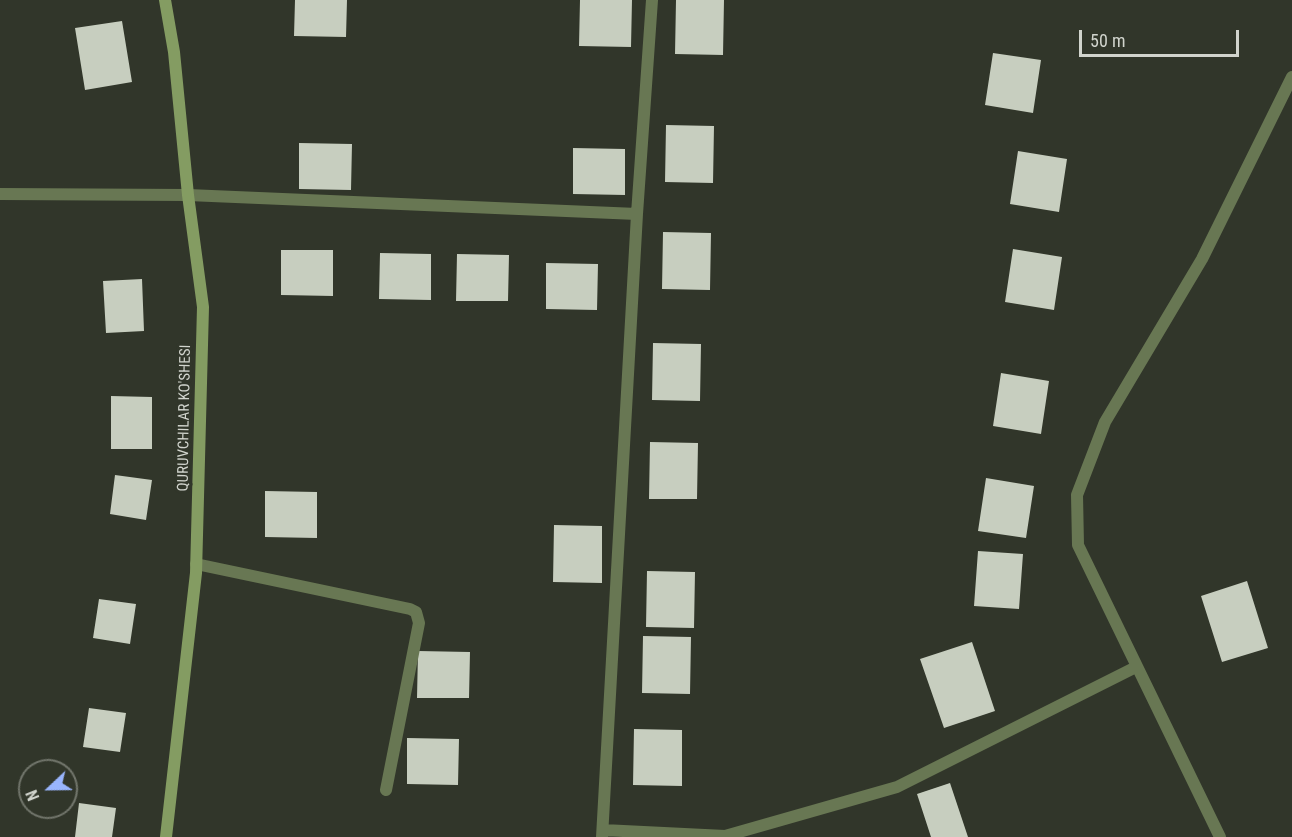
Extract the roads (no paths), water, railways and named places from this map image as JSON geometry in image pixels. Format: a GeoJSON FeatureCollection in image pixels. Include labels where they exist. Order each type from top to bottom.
{"type":"FeatureCollection","features":[{"type":"Feature","properties":{"kind":"main road","name":"QURUVCHILAR KO'SHESI"},"geometry":{"type":"LineString","coordinates":[[165,0],[174,52],[188,195],[203,307],[196,564],[166,837]]}},
{"type":"Feature","properties":{"kind":"street"},"geometry":{"type":"LineString","coordinates":[[652,0],[637,214],[603,834],[725,836],[897,787],[1136,667]]}},
{"type":"Feature","properties":{"kind":"street"},"geometry":{"type":"LineString","coordinates":[[1220,837],[1078,545],[1077,495],[1105,422],[1202,259],[1292,77]]}},
{"type":"Feature","properties":{"kind":"street"},"geometry":{"type":"LineString","coordinates":[[0,194],[188,195],[637,214]]}},
{"type":"Feature","properties":{"kind":"street"},"geometry":{"type":"LineString","coordinates":[[196,564],[416,612],[419,623],[386,790]]}}]}
